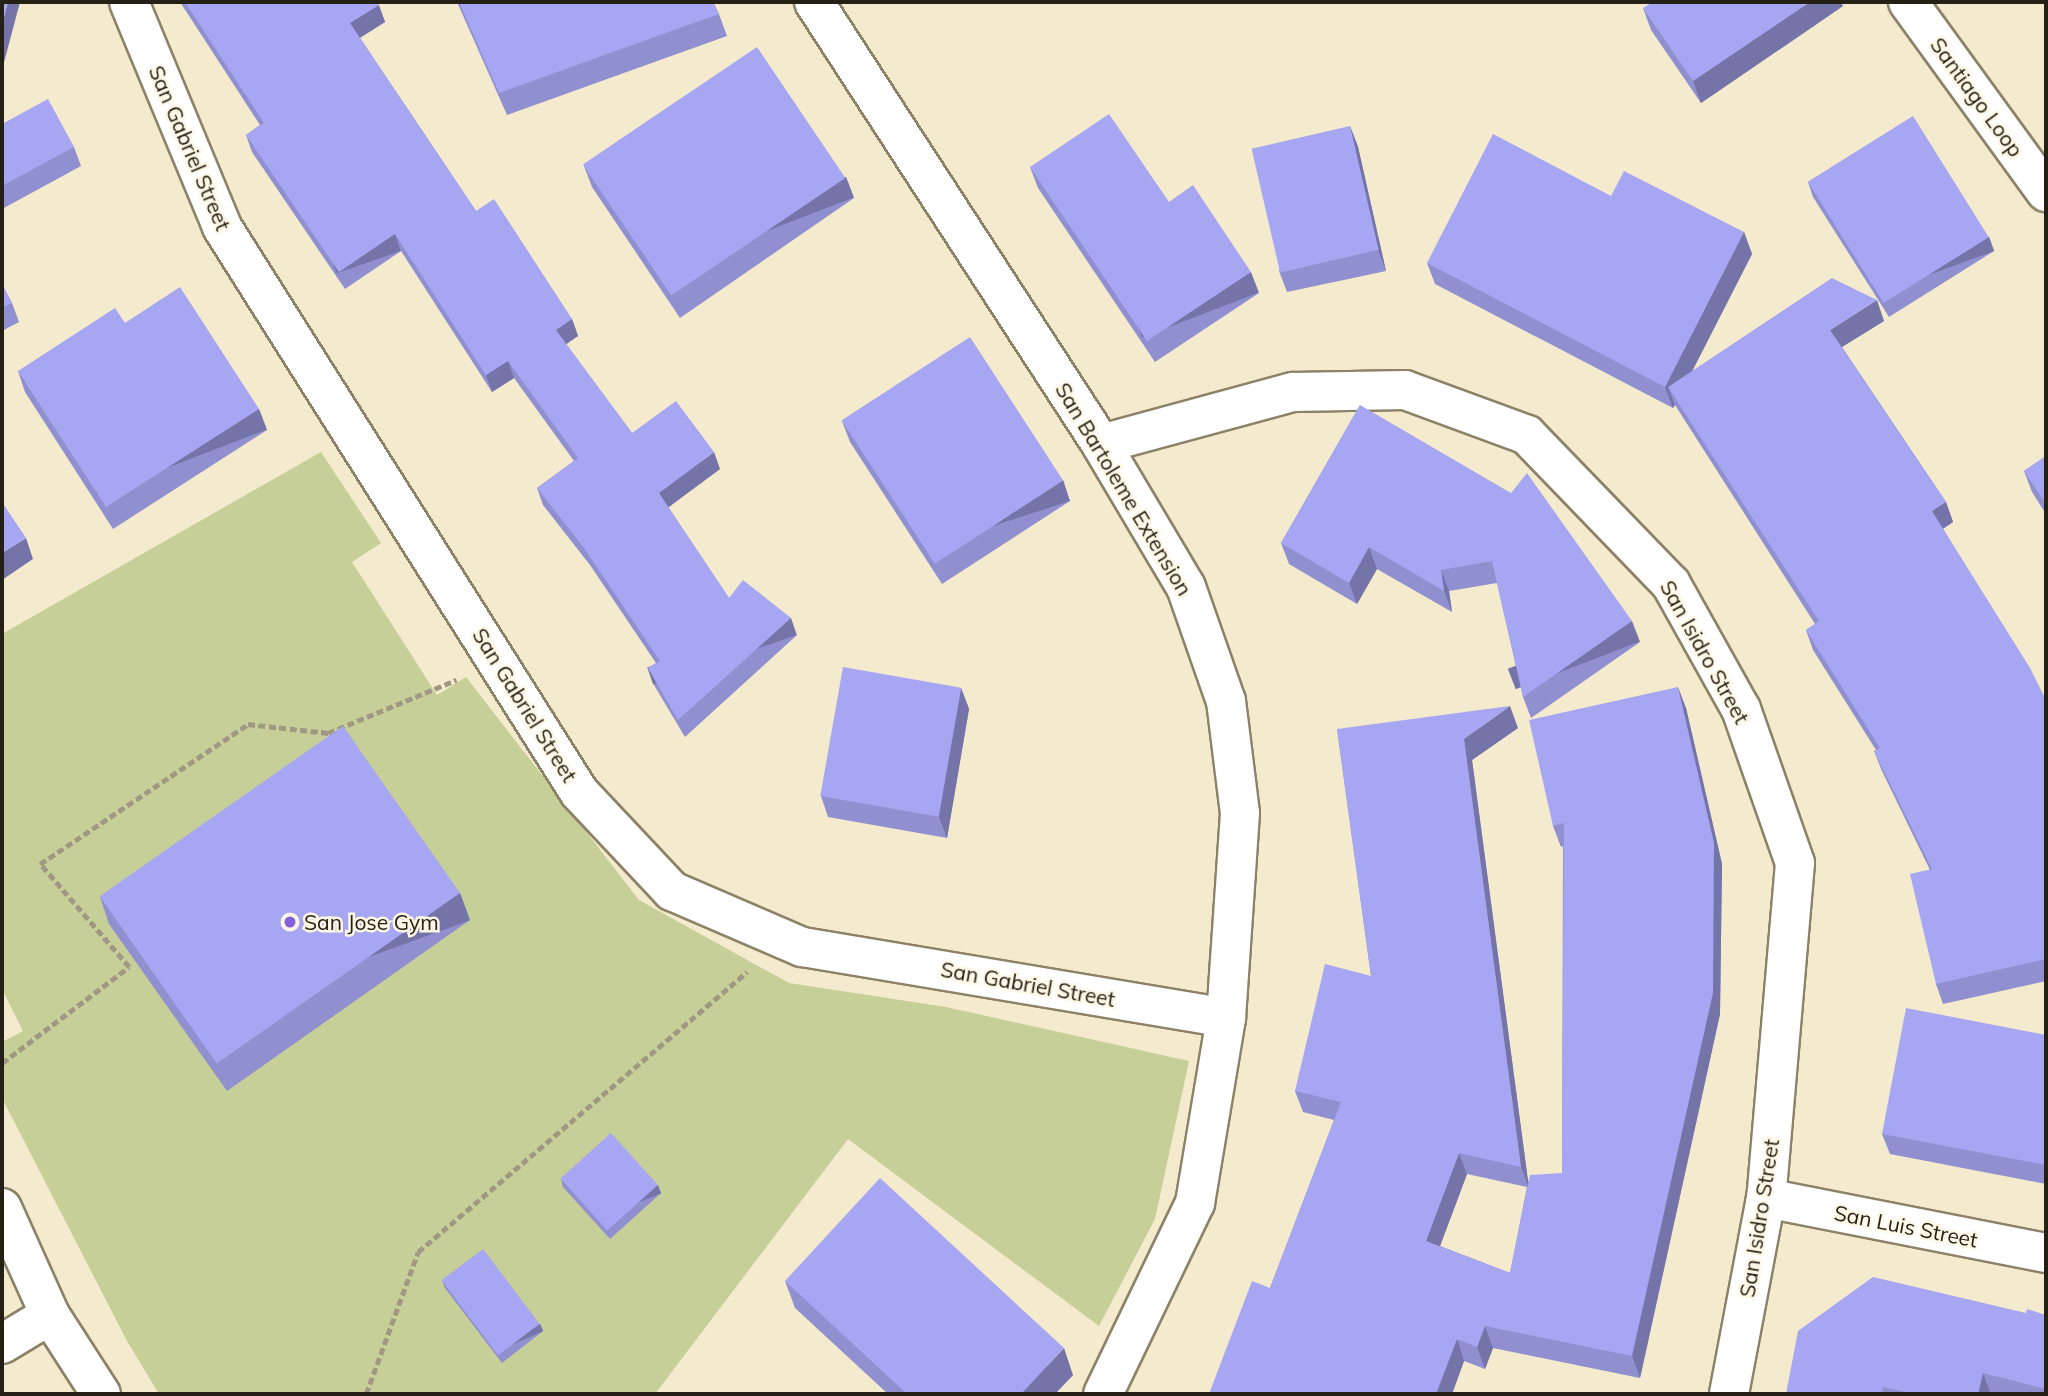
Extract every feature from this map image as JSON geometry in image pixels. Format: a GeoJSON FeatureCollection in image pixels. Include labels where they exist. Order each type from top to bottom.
{"type":"FeatureCollection","features":[{"type":"Feature","properties":{"kind":"street","name":"San Gabriel Street"},"geometry":{"type":"LineString","coordinates":[[129,2],[222,227],[579,792],[672,891],[802,947],[1226,1018]]}},
{"type":"Feature","properties":{"kind":"street","name":"San Bartoleme Extension"},"geometry":{"type":"LineString","coordinates":[[814,2],[1101,444],[1186,587],[1226,701],[1240,813],[1226,1018],[1195,1203],[1103,1394]]}},
{"type":"Feature","properties":{"kind":"street","name":"Santiago Loop"},"geometry":{"type":"LineString","coordinates":[[1908,2],[2046,192]]}},
{"type":"Feature","properties":{"kind":"street","name":"San Isidro Street"},"geometry":{"type":"LineString","coordinates":[[1101,444],[1293,392],[1405,390],[1527,435],[1671,584],[1741,709],[1795,863],[1766,1199],[1729,1394]]}},
{"type":"Feature","properties":{"kind":"street","name":"San Luis Street"},"geometry":{"type":"LineString","coordinates":[[1766,1199],[2046,1253]]}},
{"type":"Feature","properties":{"kind":"street"},"geometry":{"type":"LineString","coordinates":[[2,1208],[50,1315],[101,1394]]}},
{"type":"Feature","properties":{"kind":"street"},"geometry":{"type":"LineString","coordinates":[[2,1344],[50,1315]]}},
{"type":"Feature","properties":{"kind":"path"},"geometry":{"type":"LineString","coordinates":[[2,1063],[129,967],[40,864],[248,724],[328,733],[464,677]]}},
{"type":"Feature","properties":{"kind":"path"},"geometry":{"type":"LineString","coordinates":[[366,1394],[418,1252],[785,940]]}},
{"type":"Feature","properties":{"kind":"green space"},"geometry":{"type":"Polygon","coordinates":[[[321,452],[381,543],[352,562],[437,695],[466,677],[639,900],[789,983],[946,1007],[1189,1061],[1155,1219],[1099,1326],[848,1139],[655,1394],[159,1394],[127,1341],[2,1098],[2,1042],[23,1031],[2,989],[2,634],[321,452]]]}},
{"type":"Feature","properties":{"kind":"building"},"geometry":{"type":"Polygon","coordinates":[[[2,2],[8,2],[2,24],[2,2]]]}},
{"type":"Feature","properties":{"kind":"building"},"geometry":{"type":"Polygon","coordinates":[[[185,2],[377,2],[379,5],[350,23],[476,211],[494,199],[572,319],[556,330],[632,433],[676,401],[714,452],[659,493],[729,598],[743,580],[791,618],[678,720],[648,668],[660,661],[584,548],[537,488],[578,458],[508,361],[486,375],[395,234],[339,272],[246,135],[264,123],[185,2]]]}},
{"type":"Feature","properties":{"kind":"building"},"geometry":{"type":"Polygon","coordinates":[[[459,2],[713,2],[719,14],[499,93],[459,2]]]}},
{"type":"Feature","properties":{"kind":"building"},"geometry":{"type":"Polygon","coordinates":[[[1653,2],[1810,2],[1693,81],[1643,8],[1653,2]]]}},
{"type":"Feature","properties":{"kind":"building"},"geometry":{"type":"Polygon","coordinates":[[[757,47],[845,178],[671,295],[583,164],[757,47]]]}},
{"type":"Feature","properties":{"kind":"building"},"geometry":{"type":"Polygon","coordinates":[[[48,99],[74,147],[2,186],[2,124],[48,99]]]}},
{"type":"Feature","properties":{"kind":"building"},"geometry":{"type":"Polygon","coordinates":[[[1109,114],[1169,202],[1193,185],[1251,272],[1147,341],[1030,167],[1109,114]]]}},
{"type":"Feature","properties":{"kind":"building"},"geometry":{"type":"Polygon","coordinates":[[[1913,116],[1989,237],[1884,303],[1808,182],[1913,116]]]}},
{"type":"Feature","properties":{"kind":"building"},"geometry":{"type":"Polygon","coordinates":[[[1350,126],[1379,250],[1280,272],[1252,149],[1350,126]]]}},
{"type":"Feature","properties":{"kind":"building"},"geometry":{"type":"Polygon","coordinates":[[[1493,134],[1611,196],[1624,171],[1744,232],[1665,387],[1427,263],[1493,134]]]}},
{"type":"Feature","properties":{"kind":"building"},"geometry":{"type":"Polygon","coordinates":[[[1832,278],[1877,300],[1830,330],[1946,502],[1932,511],[2030,668],[2046,700],[2046,959],[1936,984],[1910,874],[1932,869],[1874,751],[1880,748],[1806,630],[1819,621],[1668,387],[1832,278]]]}},
{"type":"Feature","properties":{"kind":"building"},"geometry":{"type":"Polygon","coordinates":[[[2,284],[12,303],[2,308],[2,284]]]}},
{"type":"Feature","properties":{"kind":"building"},"geometry":{"type":"Polygon","coordinates":[[[180,287],[259,409],[106,507],[18,371],[115,308],[125,323],[180,287]]]}},
{"type":"Feature","properties":{"kind":"building"},"geometry":{"type":"Polygon","coordinates":[[[970,337],[1063,480],[935,564],[842,420],[970,337]]]}},
{"type":"Feature","properties":{"kind":"building"},"geometry":{"type":"Polygon","coordinates":[[[1360,405],[1511,493],[1527,473],[1632,621],[1523,697],[1492,561],[1441,570],[1444,591],[1369,547],[1349,583],[1281,543],[1360,405]]]}},
{"type":"Feature","properties":{"kind":"building"},"geometry":{"type":"Polygon","coordinates":[[[2046,456],[2046,504],[2024,471],[2046,456]]]}},
{"type":"Feature","properties":{"kind":"building"},"geometry":{"type":"Polygon","coordinates":[[[2,502],[26,538],[2,553],[2,502]]]}},
{"type":"Feature","properties":{"kind":"building"},"geometry":{"type":"Polygon","coordinates":[[[843,667],[961,688],[938,817],[820,796],[843,667]]]}},
{"type":"Feature","properties":{"kind":"building"},"geometry":{"type":"Polygon","coordinates":[[[1678,687],[1714,843],[1713,993],[1632,1356],[1485,1326],[1477,1347],[1457,1339],[1436,1394],[1209,1394],[1252,1281],[1270,1288],[1341,1102],[1295,1091],[1325,964],[1371,976],[1337,729],[1510,706],[1464,739],[1521,1167],[1459,1153],[1426,1241],[1510,1273],[1530,1175],[1562,1173],[1564,823],[1553,826],[1529,720],[1678,687]]]}},
{"type":"Feature","properties":{"kind":"building","name":"San Jose Gym"},"geometry":{"type":"Polygon","coordinates":[[[343,726],[460,893],[217,1063],[100,896],[343,726]]]}},
{"type":"Feature","properties":{"kind":"building"},"geometry":{"type":"Polygon","coordinates":[[[1906,1008],[2046,1035],[2046,1165],[1882,1134],[1906,1008]]]}},
{"type":"Feature","properties":{"kind":"building"},"geometry":{"type":"Polygon","coordinates":[[[611,1133],[658,1185],[607,1231],[560,1179],[611,1133]]]}},
{"type":"Feature","properties":{"kind":"building"},"geometry":{"type":"Polygon","coordinates":[[[880,1178],[1064,1348],[1021,1394],[907,1394],[785,1281],[880,1178]]]}},
{"type":"Feature","properties":{"kind":"building"},"geometry":{"type":"Polygon","coordinates":[[[483,1249],[540,1324],[498,1355],[441,1280],[483,1249]]]}},
{"type":"Feature","properties":{"kind":"building"},"geometry":{"type":"Polygon","coordinates":[[[1873,1277],[2026,1313],[2027,1309],[2046,1315],[2046,1389],[1983,1373],[1978,1394],[1915,1394],[1883,1387],[1882,1394],[1786,1394],[1798,1331],[1873,1277]]]}},
{"type":"Feature","properties":{"kind":"place","name":"San Jose Gym"},"geometry":{"type":"Point","coordinates":[290,922]}}]}
